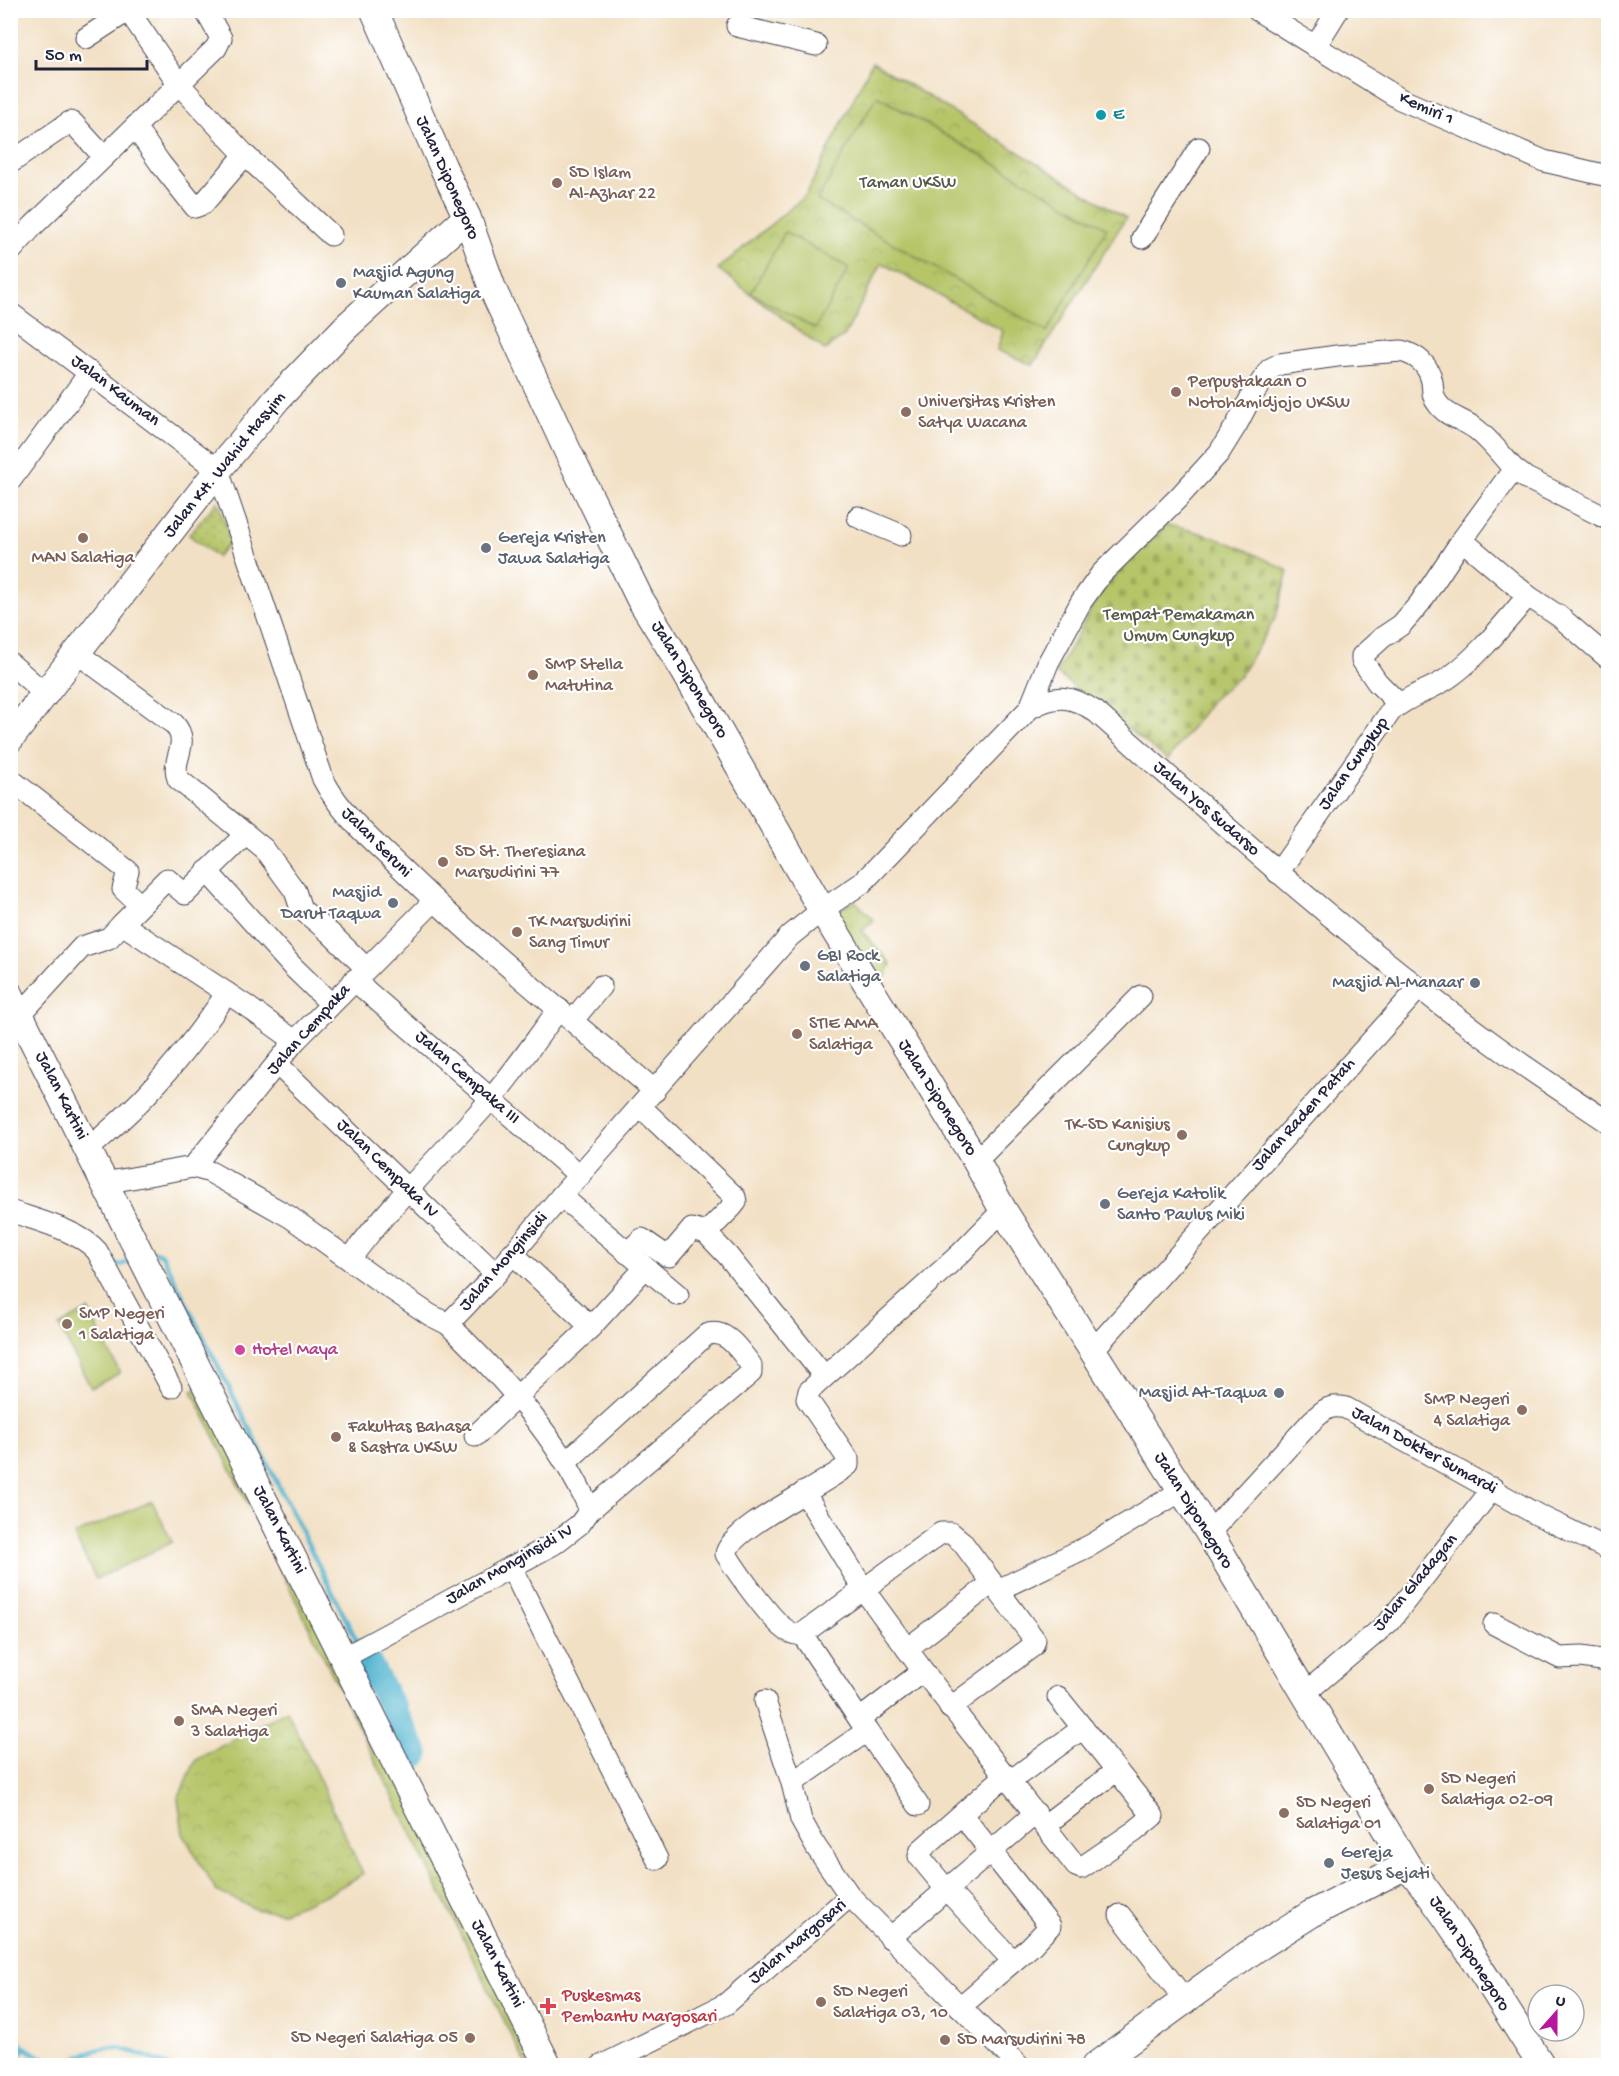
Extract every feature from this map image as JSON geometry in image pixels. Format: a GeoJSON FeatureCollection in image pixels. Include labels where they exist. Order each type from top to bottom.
{"type":"FeatureCollection","features":[{"type":"Feature","properties":{"kind":"main road","name":"Jalan Diponegoro"},"geometry":{"type":"LineString","coordinates":[[374,10],[438,157],[467,217],[493,290],[568,452],[640,599],[685,672],[822,910],[976,1161],[1003,1210],[1209,1533],[1407,1865],[1426,1889],[1536,2056],[1557,2066]]}},
{"type":"Feature","properties":{"kind":"main road","name":"Jalan KH. Wahid Hasyim"},"geometry":{"type":"LineString","coordinates":[[10,740],[218,470],[277,399],[347,326],[467,217]]}},
{"type":"Feature","properties":{"kind":"main road","name":"Jalan Kartini"},"geometry":{"type":"LineString","coordinates":[[15,1005],[548,2066]]}},
{"type":"Feature","properties":{"kind":"main road"},"geometry":{"type":"LineString","coordinates":[[1377,1881],[1392,1839]]}},
{"type":"Feature","properties":{"kind":"main road"},"geometry":{"type":"LineString","coordinates":[[1095,2066],[1254,1950],[1311,1914],[1407,1865]]}},
{"type":"Feature","properties":{"kind":"main road"},"geometry":{"type":"LineString","coordinates":[[1377,1881],[1426,1889]]}},
{"type":"Feature","properties":{"kind":"street"},"geometry":{"type":"LineString","coordinates":[[10,252],[33,226],[219,44],[218,32],[205,10]]}},
{"type":"Feature","properties":{"kind":"street","name":"Kemiri 1"},"geometry":{"type":"LineString","coordinates":[[1257,10],[1400,99],[1544,161],[1608,176]]}},
{"type":"Feature","properties":{"kind":"street"},"geometry":{"type":"LineString","coordinates":[[1315,47],[1338,10]]}},
{"type":"Feature","properties":{"kind":"street"},"geometry":{"type":"LineString","coordinates":[[86,38],[128,11],[178,83],[245,155],[331,235]]}},
{"type":"Feature","properties":{"kind":"street"},"geometry":{"type":"LineString","coordinates":[[737,26],[816,45]]}},
{"type":"Feature","properties":{"kind":"street"},"geometry":{"type":"LineString","coordinates":[[10,163],[70,123],[73,123],[104,157]]}},
{"type":"Feature","properties":{"kind":"street"},"geometry":{"type":"LineString","coordinates":[[135,127],[159,163],[195,207],[203,204],[245,155]]}},
{"type":"Feature","properties":{"kind":"street"},"geometry":{"type":"LineString","coordinates":[[1142,237],[1199,148]]}},
{"type":"Feature","properties":{"kind":"street","name":"Jalan Kauman"},"geometry":{"type":"LineString","coordinates":[[10,313],[218,470]]}},
{"type":"Feature","properties":{"kind":"street"},"geometry":{"type":"LineString","coordinates":[[1030,708],[1048,663],[1081,602],[1101,574],[1192,484],[1219,453],[1270,369],[1280,364],[1364,354],[1401,351],[1411,353],[1419,358],[1429,371],[1433,394],[1437,403],[1447,414],[1459,418],[1476,429],[1514,469],[1526,478],[1608,519]]}},
{"type":"Feature","properties":{"kind":"street"},"geometry":{"type":"LineString","coordinates":[[10,481],[90,372]]}},
{"type":"Feature","properties":{"kind":"street"},"geometry":{"type":"LineString","coordinates":[[1399,704],[1377,682],[1362,660],[1362,656],[1410,615],[1514,469]]}},
{"type":"Feature","properties":{"kind":"street","name":"Jalan Seruni"},"geometry":{"type":"LineString","coordinates":[[218,470],[323,779],[333,799],[346,815],[434,901],[655,1091]]}},
{"type":"Feature","properties":{"kind":"street"},"geometry":{"type":"LineString","coordinates":[[858,517],[901,535]]}},
{"type":"Feature","properties":{"kind":"street"},"geometry":{"type":"LineString","coordinates":[[1462,540],[1528,596],[1560,617],[1608,658]]}},
{"type":"Feature","properties":{"kind":"street","name":"Jalan Cungkup"},"geometry":{"type":"LineString","coordinates":[[1278,873],[1391,711],[1399,704],[1448,679],[1467,664],[1528,596]]}},
{"type":"Feature","properties":{"kind":"street","name":"Jalan Cempaka III"},"geometry":{"type":"LineString","coordinates":[[77,653],[180,730],[182,739],[176,766],[178,779],[264,849],[295,891],[301,909],[330,933],[360,974],[490,1100],[580,1176]]}},
{"type":"Feature","properties":{"kind":"street"},"geometry":{"type":"LineString","coordinates":[[10,663],[45,693]]}},
{"type":"Feature","properties":{"kind":"street","name":"Jalan Yos Sudarso"},"geometry":{"type":"LineString","coordinates":[[822,910],[862,883],[1030,708],[1046,699],[1058,697],[1071,699],[1086,705],[1278,873],[1419,988],[1487,1039],[1608,1122]]}},
{"type":"Feature","properties":{"kind":"street"},"geometry":{"type":"LineString","coordinates":[[10,779],[128,871],[123,889],[140,905]]}},
{"type":"Feature","properties":{"kind":"street"},"geometry":{"type":"LineString","coordinates":[[15,1005],[82,947],[109,938],[167,879],[185,894],[245,835]]}},
{"type":"Feature","properties":{"kind":"street"},"geometry":{"type":"LineString","coordinates":[[207,872],[331,1004]]}},
{"type":"Feature","properties":{"kind":"street","name":"Jalan Cempaka"},"geometry":{"type":"LineString","coordinates":[[193,1167],[295,1041],[434,901]]}},
{"type":"Feature","properties":{"kind":"street","name":"Jalan Monginsidi"},"geometry":{"type":"LineString","coordinates":[[193,1167],[210,1172],[290,1217],[404,1297],[448,1324],[496,1274],[561,1196],[790,936],[822,910]]}},
{"type":"Feature","properties":{"kind":"street"},"geometry":{"type":"LineString","coordinates":[[122,924],[295,1041]]}},
{"type":"Feature","properties":{"kind":"street"},"geometry":{"type":"LineString","coordinates":[[350,1259],[371,1230],[407,1189],[566,1015],[601,986]]}},
{"type":"Feature","properties":{"kind":"street","name":"Jalan Raden Patah"},"geometry":{"type":"LineString","coordinates":[[1093,1350],[1419,988]]}},
{"type":"Feature","properties":{"kind":"street"},"geometry":{"type":"LineString","coordinates":[[88,1150],[147,1094],[172,1066],[199,1034],[227,993]]}},
{"type":"Feature","properties":{"kind":"street"},"geometry":{"type":"LineString","coordinates":[[976,1161],[1141,996]]}},
{"type":"Feature","properties":{"kind":"street","name":"Jalan Cempaka IV"},"geometry":{"type":"LineString","coordinates":[[277,1064],[496,1274]]}},
{"type":"Feature","properties":{"kind":"street"},"geometry":{"type":"LineString","coordinates":[[641,1107],[735,1197],[732,1208],[706,1233]]}},
{"type":"Feature","properties":{"kind":"street"},"geometry":{"type":"LineString","coordinates":[[104,1183],[193,1167]]}},
{"type":"Feature","properties":{"kind":"street"},"geometry":{"type":"LineString","coordinates":[[561,1196],[678,1295]]}},
{"type":"Feature","properties":{"kind":"street"},"geometry":{"type":"LineString","coordinates":[[951,1708],[1035,1644],[1034,1638],[962,1542],[947,1532],[941,1533],[801,1634],[793,1634],[783,1627],[735,1569],[726,1554],[727,1548],[739,1536],[804,1492],[831,1478],[849,1463],[807,1399],[809,1390],[960,1254],[1003,1210]]}},
{"type":"Feature","properties":{"kind":"street"},"geometry":{"type":"LineString","coordinates":[[10,1211],[66,1232],[92,1245],[171,1387]]}},
{"type":"Feature","properties":{"kind":"street"},"geometry":{"type":"LineString","coordinates":[[627,1253],[642,1239],[669,1256],[692,1229],[706,1233],[728,1256],[824,1376]]}},
{"type":"Feature","properties":{"kind":"street"},"geometry":{"type":"LineString","coordinates":[[512,1253],[591,1327]]}},
{"type":"Feature","properties":{"kind":"street"},"geometry":{"type":"LineString","coordinates":[[476,1436],[591,1327],[645,1268]]}},
{"type":"Feature","properties":{"kind":"street","name":"Jalan Monginsidi IV"},"geometry":{"type":"LineString","coordinates":[[343,1658],[554,1544],[574,1530],[590,1510],[577,1481],[555,1444],[489,1365],[448,1324]]}},
{"type":"Feature","properties":{"kind":"street"},"geometry":{"type":"LineString","coordinates":[[566,1462],[706,1335],[711,1333],[724,1335],[751,1365],[751,1373],[590,1510]]}},
{"type":"Feature","properties":{"kind":"street","name":"Jalan Dokter Sumardi"},"geometry":{"type":"LineString","coordinates":[[1209,1533],[1311,1422],[1326,1408],[1335,1406],[1346,1408],[1536,1514],[1608,1549]]}},
{"type":"Feature","properties":{"kind":"street","name":"Jalan Gladagan"},"geometry":{"type":"LineString","coordinates":[[1304,1694],[1389,1622],[1492,1488]]}},
{"type":"Feature","properties":{"kind":"street"},"geometry":{"type":"LineString","coordinates":[[907,1648],[995,1587],[1091,1545],[1181,1491]]}},
{"type":"Feature","properties":{"kind":"street"},"geometry":{"type":"LineString","coordinates":[[804,1492],[864,1590],[922,1671],[1076,1866],[1081,1868],[1152,1818],[1153,1815],[1058,1697]]}},
{"type":"Feature","properties":{"kind":"street"},"geometry":{"type":"LineString","coordinates":[[511,1567],[657,1859]]}},
{"type":"Feature","properties":{"kind":"street"},"geometry":{"type":"LineString","coordinates":[[1494,1624],[1560,1658],[1580,1657],[1608,1661]]}},
{"type":"Feature","properties":{"kind":"street"},"geometry":{"type":"LineString","coordinates":[[801,1634],[918,1805]]}},
{"type":"Feature","properties":{"kind":"street"},"geometry":{"type":"LineString","coordinates":[[792,1784],[864,1725],[922,1671]]}},
{"type":"Feature","properties":{"kind":"street"},"geometry":{"type":"LineString","coordinates":[[765,1701],[792,1784],[801,1820],[816,1847],[850,1896]]}},
{"type":"Feature","properties":{"kind":"street"},"geometry":{"type":"LineString","coordinates":[[1013,1961],[946,1889],[919,1854],[1008,1778],[1083,1728]]}},
{"type":"Feature","properties":{"kind":"street"},"geometry":{"type":"LineString","coordinates":[[890,1938],[991,1850],[1116,1771]]}},
{"type":"Feature","properties":{"kind":"street"},"geometry":{"type":"LineString","coordinates":[[960,2007],[1050,1929],[1050,1926],[962,1815]]}},
{"type":"Feature","properties":{"kind":"street","name":"Jalan Margosari"},"geometry":{"type":"LineString","coordinates":[[601,2066],[726,2004],[850,1896],[1019,2066]]}},
{"type":"Feature","properties":{"kind":"street"},"geometry":{"type":"LineString","coordinates":[[1120,1915],[1185,2000]]}},
{"type":"Feature","properties":{"kind":"green space","name":"Taman UKSW"},"geometry":{"type":"Polygon","coordinates":[[[872,62],[1126,218],[1033,365],[997,350],[1003,331],[882,263],[845,335],[825,350],[718,269],[806,195],[872,62]]]}},
{"type":"Feature","properties":{"kind":"green space"},"geometry":{"type":"Polygon","coordinates":[[[877,96],[1107,228],[1047,332],[817,200],[877,96]]]}},
{"type":"Feature","properties":{"kind":"green space"},"geometry":{"type":"Polygon","coordinates":[[[785,232],[849,268],[815,329],[751,293],[785,232]]]}},
{"type":"Feature","properties":{"kind":"green space"},"geometry":{"type":"Polygon","coordinates":[[[218,501],[231,541],[217,557],[189,535],[218,501]]]}},
{"type":"Feature","properties":{"kind":"green space","name":"Tempat Pemakaman Umum Cungkup"},"geometry":{"type":"Polygon","coordinates":[[[1167,525],[1230,543],[1288,571],[1276,617],[1240,676],[1211,701],[1168,760],[1056,673],[1100,594],[1134,555],[1167,525]]]}},
{"type":"Feature","properties":{"kind":"green space"},"geometry":{"type":"Polygon","coordinates":[[[855,901],[874,920],[862,931],[891,964],[880,989],[834,913],[855,901]]]}},
{"type":"Feature","properties":{"kind":"green space"},"geometry":{"type":"Polygon","coordinates":[[[88,1310],[120,1373],[91,1388],[59,1326],[88,1310]]]}},
{"type":"Feature","properties":{"kind":"green space"},"geometry":{"type":"Polygon","coordinates":[[[201,1388],[542,2065],[526,2065],[192,1391],[201,1388]]]}},
{"type":"Feature","properties":{"kind":"green space"},"geometry":{"type":"Polygon","coordinates":[[[152,1501],[172,1542],[96,1579],[74,1535],[152,1501]]]}},
{"type":"Feature","properties":{"kind":"green space"},"geometry":{"type":"Polygon","coordinates":[[[287,1710],[363,1874],[330,1893],[283,1912],[258,1910],[216,1891],[183,1834],[178,1798],[196,1760],[287,1710]]]}},
{"type":"Feature","properties":{"kind":"waterway"},"geometry":{"type":"LineString","coordinates":[[148,1254],[156,1252],[162,1255],[358,1643]]}},
{"type":"Feature","properties":{"kind":"waterway"},"geometry":{"type":"LineString","coordinates":[[112,1264],[121,1265],[132,1260]]}},
{"type":"Feature","properties":{"kind":"waterway"},"geometry":{"type":"LineString","coordinates":[[362,1651],[416,1754]]}},
{"type":"Feature","properties":{"kind":"waterway"},"geometry":{"type":"LineString","coordinates":[[10,2035],[38,2056],[55,2061],[72,2060],[93,2051],[110,2048],[136,2053],[168,2066]]}},
{"type":"Feature","properties":{"kind":"waterway"},"geometry":{"type":"LineString","coordinates":[[13,2066],[25,2048]]}},
{"type":"Feature","properties":{"kind":"place","name":"E"},"geometry":{"type":"Point","coordinates":[1101,115]}},
{"type":"Feature","properties":{"kind":"place","name":"SD Islam Al-Azhar 22"},"geometry":{"type":"Point","coordinates":[557,183]}},
{"type":"Feature","properties":{"kind":"place","name":"Masjid Agung Kauman Salatiga"},"geometry":{"type":"Point","coordinates":[341,283]}},
{"type":"Feature","properties":{"kind":"place","name":"Perpustakaan O Notohamidjojo UKSW"},"geometry":{"type":"Point","coordinates":[1176,392]}},
{"type":"Feature","properties":{"kind":"place","name":"Universitas Kristen Satya Wacana"},"geometry":{"type":"Point","coordinates":[906,412]}},
{"type":"Feature","properties":{"kind":"place","name":"MAN Salatiga"},"geometry":{"type":"Point","coordinates":[83,538]}},
{"type":"Feature","properties":{"kind":"place","name":"Gereja Kristen Jawa Salatiga"},"geometry":{"type":"Point","coordinates":[486,548]}},
{"type":"Feature","properties":{"kind":"place","name":"SMP Stella Matutina"},"geometry":{"type":"Point","coordinates":[533,675]}},
{"type":"Feature","properties":{"kind":"place","name":"SD St. Theresiana Marsudirini 77"},"geometry":{"type":"Point","coordinates":[443,862]}},
{"type":"Feature","properties":{"kind":"place","name":"Masjid Darut Taqwa"},"geometry":{"type":"Point","coordinates":[393,903]}},
{"type":"Feature","properties":{"kind":"place","name":"TK Marsudirini Sang Timur"},"geometry":{"type":"Point","coordinates":[517,932]}},
{"type":"Feature","properties":{"kind":"place","name":"GBI Rock Salatiga"},"geometry":{"type":"Point","coordinates":[805,966]}},
{"type":"Feature","properties":{"kind":"place","name":"Masjid Al-Manaar"},"geometry":{"type":"Point","coordinates":[1475,983]}},
{"type":"Feature","properties":{"kind":"place","name":"STIE AMA Salatiga"},"geometry":{"type":"Point","coordinates":[797,1034]}},
{"type":"Feature","properties":{"kind":"place","name":"TK-SD Kanisius Cungkup"},"geometry":{"type":"Point","coordinates":[1182,1135]}},
{"type":"Feature","properties":{"kind":"place","name":"Gereja Katolik Santo Paulus Miki"},"geometry":{"type":"Point","coordinates":[1105,1204]}},
{"type":"Feature","properties":{"kind":"place","name":"SMP Negeri 1 Salatiga"},"geometry":{"type":"Point","coordinates":[67,1324]}},
{"type":"Feature","properties":{"kind":"place","name":"Hotel Maya"},"geometry":{"type":"Point","coordinates":[240,1350]}},
{"type":"Feature","properties":{"kind":"place","name":"Masjid At-Taqwa"},"geometry":{"type":"Point","coordinates":[1279,1393]}},
{"type":"Feature","properties":{"kind":"place","name":"SMP Negeri 4 Salatiga"},"geometry":{"type":"Point","coordinates":[1522,1410]}},
{"type":"Feature","properties":{"kind":"place","name":"Fakultas Bahasa & Sastra UKSW"},"geometry":{"type":"Point","coordinates":[336,1437]}},
{"type":"Feature","properties":{"kind":"place","name":"SMA Negeri 3 Salatiga"},"geometry":{"type":"Point","coordinates":[179,1721]}},
{"type":"Feature","properties":{"kind":"place","name":"SD Negeri Salatiga 02-09"},"geometry":{"type":"Point","coordinates":[1429,1789]}},
{"type":"Feature","properties":{"kind":"place","name":"SD Negeri Salatiga 01"},"geometry":{"type":"Point","coordinates":[1284,1813]}},
{"type":"Feature","properties":{"kind":"place","name":"Gereja Jesus Sejati"},"geometry":{"type":"Point","coordinates":[1329,1863]}},
{"type":"Feature","properties":{"kind":"place","name":"SD Negeri Salatiga 03, 10"},"geometry":{"type":"Point","coordinates":[821,2002]}},
{"type":"Feature","properties":{"kind":"place","name":"Puskesmas Pembantu Margosari"},"geometry":{"type":"Point","coordinates":[548,2006]}},
{"type":"Feature","properties":{"kind":"place","name":"SD Negeri Salatiga 05"},"geometry":{"type":"Point","coordinates":[470,2038]}},
{"type":"Feature","properties":{"kind":"place","name":"SD Marsudirini 78"},"geometry":{"type":"Point","coordinates":[945,2040]}}]}
